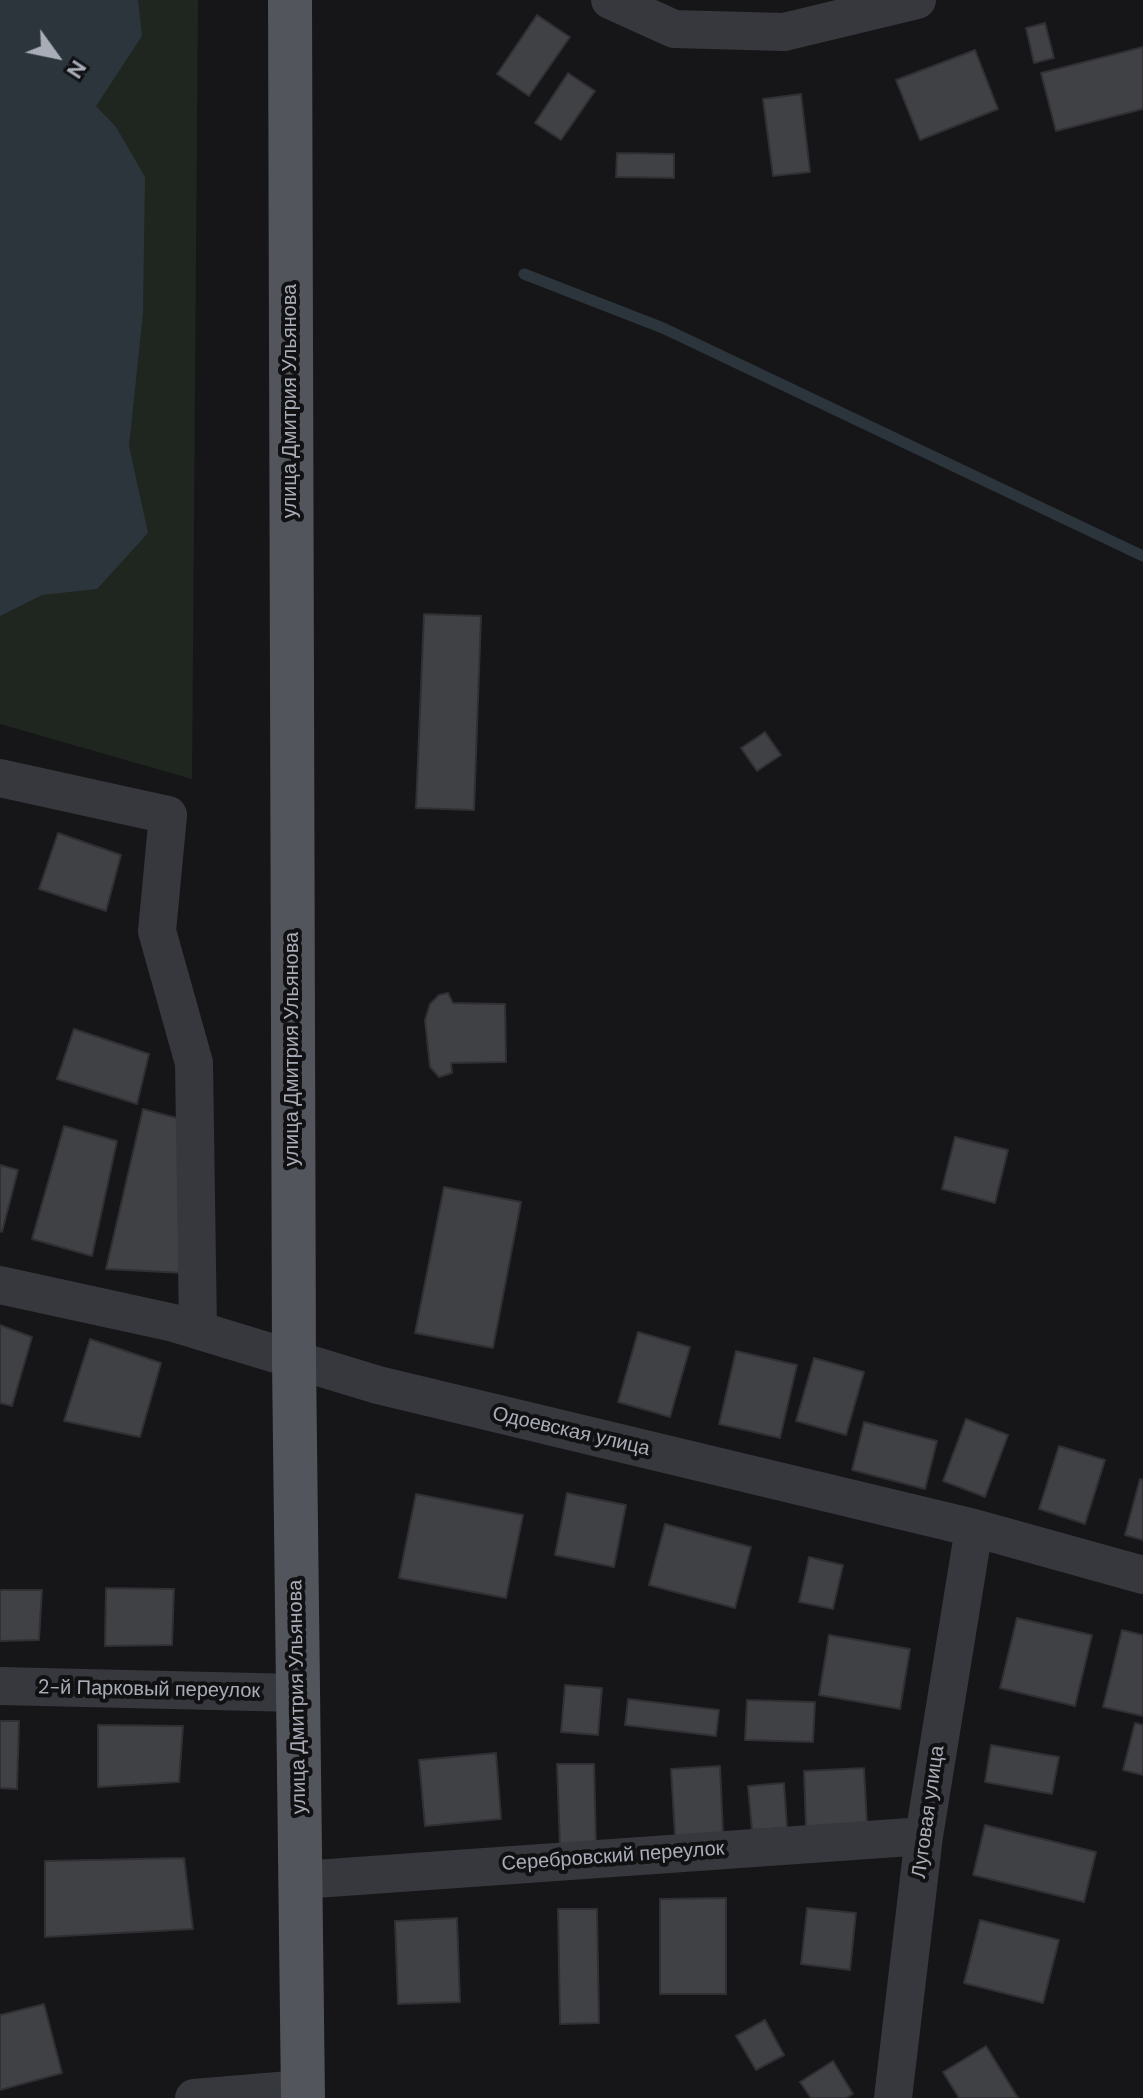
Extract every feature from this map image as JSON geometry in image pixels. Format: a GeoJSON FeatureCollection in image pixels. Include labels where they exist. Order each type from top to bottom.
{"type":"FeatureCollection","features":[{"type":"Feature","properties":{"kind":"main road","name":"улица Дмитрия Ульянова"},"geometry":{"type":"LineString","coordinates":[[290,0],[294,1362],[302,2093]]}},
{"type":"Feature","properties":{"kind":"street"},"geometry":{"type":"LineString","coordinates":[[610,0],[674,29],[784,32],[917,0]]}},
{"type":"Feature","properties":{"kind":"street"},"geometry":{"type":"LineString","coordinates":[[0,778],[168,815],[157,931],[194,1063],[186,1327]]}},
{"type":"Feature","properties":{"kind":"street","name":"Одоевская улица"},"geometry":{"type":"LineString","coordinates":[[0,1285],[186,1327],[378,1385],[974,1528],[1143,1575]]}},
{"type":"Feature","properties":{"kind":"street","name":"Луговая улица"},"geometry":{"type":"LineString","coordinates":[[893,2098],[924,1836],[974,1528]]}},
{"type":"Feature","properties":{"kind":"street","name":"2-й Парковый переулок"},"geometry":{"type":"LineString","coordinates":[[0,1686],[297,1693]]}},
{"type":"Feature","properties":{"kind":"street","name":"Серебровский переулок"},"geometry":{"type":"LineString","coordinates":[[301,1880],[924,1836]]}},
{"type":"Feature","properties":{"kind":"street"},"geometry":{"type":"LineString","coordinates":[[194,2098],[302,2093]]}},
{"type":"Feature","properties":{"kind":"shaded area"},"geometry":{"type":"Polygon","coordinates":[[[0,0],[198,0],[192,779],[0,724],[0,0]]]}},
{"type":"Feature","properties":{"kind":"shaded area"},"geometry":{"type":"Polygon","coordinates":[[[0,0],[138,0],[142,36],[96,106],[116,127],[145,177],[143,313],[129,446],[148,533],[97,589],[42,595],[0,616],[0,0]]]}},
{"type":"Feature","properties":{"kind":"building"},"geometry":{"type":"Polygon","coordinates":[[[537,15],[570,37],[529,96],[497,74],[537,15]]]}},
{"type":"Feature","properties":{"kind":"building"},"geometry":{"type":"Polygon","coordinates":[[[1045,23],[1054,58],[1034,63],[1026,28],[1045,23]]]}},
{"type":"Feature","properties":{"kind":"building"},"geometry":{"type":"Polygon","coordinates":[[[1143,47],[1143,109],[1056,131],[1041,73],[1143,47]]]}},
{"type":"Feature","properties":{"kind":"building"},"geometry":{"type":"Polygon","coordinates":[[[975,50],[998,109],[920,140],[896,80],[975,50]]]}},
{"type":"Feature","properties":{"kind":"building"},"geometry":{"type":"Polygon","coordinates":[[[568,73],[595,91],[561,140],[535,123],[568,73]]]}},
{"type":"Feature","properties":{"kind":"building"},"geometry":{"type":"Polygon","coordinates":[[[801,94],[810,172],[773,176],[763,99],[801,94]]]}},
{"type":"Feature","properties":{"kind":"building"},"geometry":{"type":"Polygon","coordinates":[[[617,153],[674,154],[674,178],[616,177],[617,153]]]}},
{"type":"Feature","properties":{"kind":"building"},"geometry":{"type":"Polygon","coordinates":[[[424,614],[481,616],[474,810],[416,808],[424,614]]]}},
{"type":"Feature","properties":{"kind":"building"},"geometry":{"type":"Polygon","coordinates":[[[765,732],[781,755],[757,771],[741,748],[765,732]]]}},
{"type":"Feature","properties":{"kind":"building"},"geometry":{"type":"Polygon","coordinates":[[[58,833],[121,855],[106,911],[39,889],[58,833]]]}},
{"type":"Feature","properties":{"kind":"building"},"geometry":{"type":"Polygon","coordinates":[[[448,993],[453,1003],[505,1004],[506,1062],[451,1063],[452,1073],[439,1077],[430,1067],[425,1020],[430,1004],[439,995],[448,993]]]}},
{"type":"Feature","properties":{"kind":"building"},"geometry":{"type":"Polygon","coordinates":[[[74,1029],[149,1054],[137,1104],[57,1079],[74,1029]]]}},
{"type":"Feature","properties":{"kind":"building"},"geometry":{"type":"Polygon","coordinates":[[[143,1109],[188,1121],[184,1273],[106,1269],[143,1109]]]}},
{"type":"Feature","properties":{"kind":"building"},"geometry":{"type":"Polygon","coordinates":[[[64,1126],[117,1141],[92,1256],[32,1239],[64,1126]]]}},
{"type":"Feature","properties":{"kind":"building"},"geometry":{"type":"Polygon","coordinates":[[[955,1137],[1008,1150],[995,1203],[942,1189],[955,1137]]]}},
{"type":"Feature","properties":{"kind":"building"},"geometry":{"type":"Polygon","coordinates":[[[0,1165],[18,1170],[2,1232],[0,1231],[0,1165]]]}},
{"type":"Feature","properties":{"kind":"building"},"geometry":{"type":"Polygon","coordinates":[[[444,1187],[521,1202],[493,1348],[415,1333],[444,1187]]]}},
{"type":"Feature","properties":{"kind":"building"},"geometry":{"type":"Polygon","coordinates":[[[0,1325],[32,1337],[12,1406],[0,1403],[0,1325]]]}},
{"type":"Feature","properties":{"kind":"building"},"geometry":{"type":"Polygon","coordinates":[[[638,1332],[690,1347],[670,1417],[618,1402],[638,1332]]]}},
{"type":"Feature","properties":{"kind":"building"},"geometry":{"type":"Polygon","coordinates":[[[90,1339],[161,1363],[140,1437],[64,1421],[90,1339]]]}},
{"type":"Feature","properties":{"kind":"building"},"geometry":{"type":"Polygon","coordinates":[[[736,1351],[797,1365],[780,1438],[719,1424],[736,1351]]]}},
{"type":"Feature","properties":{"kind":"building"},"geometry":{"type":"Polygon","coordinates":[[[814,1358],[864,1372],[846,1435],[796,1421],[814,1358]]]}},
{"type":"Feature","properties":{"kind":"building"},"geometry":{"type":"Polygon","coordinates":[[[966,1419],[1008,1435],[985,1497],[943,1481],[966,1419]]]}},
{"type":"Feature","properties":{"kind":"building"},"geometry":{"type":"Polygon","coordinates":[[[864,1422],[937,1441],[925,1489],[852,1470],[864,1422]]]}},
{"type":"Feature","properties":{"kind":"building"},"geometry":{"type":"Polygon","coordinates":[[[1059,1446],[1105,1460],[1085,1524],[1039,1509],[1059,1446]]]}},
{"type":"Feature","properties":{"kind":"building"},"geometry":{"type":"Polygon","coordinates":[[[1140,1479],[1143,1480],[1143,1540],[1125,1535],[1140,1479]]]}},
{"type":"Feature","properties":{"kind":"building"},"geometry":{"type":"Polygon","coordinates":[[[567,1493],[626,1505],[614,1567],[555,1555],[567,1493]]]}},
{"type":"Feature","properties":{"kind":"building"},"geometry":{"type":"Polygon","coordinates":[[[416,1494],[523,1515],[506,1598],[399,1578],[416,1494]]]}},
{"type":"Feature","properties":{"kind":"building"},"geometry":{"type":"Polygon","coordinates":[[[665,1524],[751,1547],[735,1608],[649,1585],[665,1524]]]}},
{"type":"Feature","properties":{"kind":"building"},"geometry":{"type":"Polygon","coordinates":[[[809,1557],[843,1565],[833,1609],[799,1602],[809,1557]]]}},
{"type":"Feature","properties":{"kind":"building"},"geometry":{"type":"Polygon","coordinates":[[[106,1588],[174,1589],[172,1645],[105,1646],[106,1588]]]}},
{"type":"Feature","properties":{"kind":"building"},"geometry":{"type":"Polygon","coordinates":[[[0,1590],[42,1590],[39,1640],[0,1641],[0,1590]]]}},
{"type":"Feature","properties":{"kind":"building"},"geometry":{"type":"Polygon","coordinates":[[[1017,1618],[1092,1635],[1075,1706],[1000,1688],[1017,1618]]]}},
{"type":"Feature","properties":{"kind":"building"},"geometry":{"type":"Polygon","coordinates":[[[1122,1630],[1143,1635],[1143,1716],[1103,1707],[1122,1630]]]}},
{"type":"Feature","properties":{"kind":"building"},"geometry":{"type":"Polygon","coordinates":[[[829,1635],[910,1649],[900,1709],[819,1695],[829,1635]]]}},
{"type":"Feature","properties":{"kind":"building"},"geometry":{"type":"Polygon","coordinates":[[[565,1685],[602,1688],[598,1735],[561,1732],[565,1685]]]}},
{"type":"Feature","properties":{"kind":"building"},"geometry":{"type":"Polygon","coordinates":[[[628,1699],[719,1710],[716,1736],[625,1725],[628,1699]]]}},
{"type":"Feature","properties":{"kind":"building"},"geometry":{"type":"Polygon","coordinates":[[[747,1700],[815,1702],[813,1742],[745,1740],[747,1700]]]}},
{"type":"Feature","properties":{"kind":"building"},"geometry":{"type":"Polygon","coordinates":[[[0,1721],[19,1721],[17,1789],[0,1788],[0,1721]]]}},
{"type":"Feature","properties":{"kind":"building"},"geometry":{"type":"Polygon","coordinates":[[[1135,1723],[1143,1725],[1143,1775],[1123,1770],[1135,1723]]]}},
{"type":"Feature","properties":{"kind":"building"},"geometry":{"type":"Polygon","coordinates":[[[98,1725],[183,1726],[179,1782],[98,1787],[98,1725]]]}},
{"type":"Feature","properties":{"kind":"building"},"geometry":{"type":"Polygon","coordinates":[[[991,1745],[1059,1757],[1052,1794],[985,1782],[991,1745]]]}},
{"type":"Feature","properties":{"kind":"building"},"geometry":{"type":"Polygon","coordinates":[[[496,1753],[501,1819],[425,1826],[419,1760],[496,1753]]]}},
{"type":"Feature","properties":{"kind":"building"},"geometry":{"type":"Polygon","coordinates":[[[557,1764],[594,1764],[596,1845],[560,1846],[557,1764]]]}},
{"type":"Feature","properties":{"kind":"building"},"geometry":{"type":"Polygon","coordinates":[[[720,1766],[723,1833],[675,1836],[671,1769],[720,1766]]]}},
{"type":"Feature","properties":{"kind":"building"},"geometry":{"type":"Polygon","coordinates":[[[864,1768],[867,1825],[806,1828],[804,1771],[864,1768]]]}},
{"type":"Feature","properties":{"kind":"building"},"geometry":{"type":"Polygon","coordinates":[[[784,1783],[787,1828],[752,1830],[748,1786],[784,1783]]]}},
{"type":"Feature","properties":{"kind":"building"},"geometry":{"type":"Polygon","coordinates":[[[985,1825],[1096,1852],[1084,1902],[973,1875],[985,1825]]]}},
{"type":"Feature","properties":{"kind":"building"},"geometry":{"type":"Polygon","coordinates":[[[184,1858],[193,1929],[45,1937],[45,1861],[184,1858]]]}},
{"type":"Feature","properties":{"kind":"building"},"geometry":{"type":"Polygon","coordinates":[[[726,1898],[726,1994],[660,1994],[660,1899],[726,1898]]]}},
{"type":"Feature","properties":{"kind":"building"},"geometry":{"type":"Polygon","coordinates":[[[807,1908],[856,1913],[850,1970],[801,1964],[807,1908]]]}},
{"type":"Feature","properties":{"kind":"building"},"geometry":{"type":"Polygon","coordinates":[[[558,1909],[597,1909],[599,2023],[560,2024],[558,1909]]]}},
{"type":"Feature","properties":{"kind":"building"},"geometry":{"type":"Polygon","coordinates":[[[457,1918],[460,2002],[398,2004],[395,1921],[457,1918]]]}},
{"type":"Feature","properties":{"kind":"building"},"geometry":{"type":"Polygon","coordinates":[[[980,1920],[1059,1940],[1043,2003],[964,1983],[980,1920]]]}},
{"type":"Feature","properties":{"kind":"building"},"geometry":{"type":"Polygon","coordinates":[[[44,2004],[62,2073],[0,2090],[0,2015],[44,2004]]]}},
{"type":"Feature","properties":{"kind":"building"},"geometry":{"type":"Polygon","coordinates":[[[765,2020],[784,2055],[756,2070],[736,2036],[765,2020]]]}},
{"type":"Feature","properties":{"kind":"building"},"geometry":{"type":"Polygon","coordinates":[[[986,2046],[1018,2098],[959,2098],[943,2072],[986,2046]]]}},
{"type":"Feature","properties":{"kind":"building"},"geometry":{"type":"Polygon","coordinates":[[[833,2061],[853,2094],[846,2098],[811,2098],[800,2082],[833,2061]]]}},
{"type":"Feature","properties":{"kind":"waterway"},"geometry":{"type":"LineString","coordinates":[[524,274],[663,328],[1143,556]]}}]}
